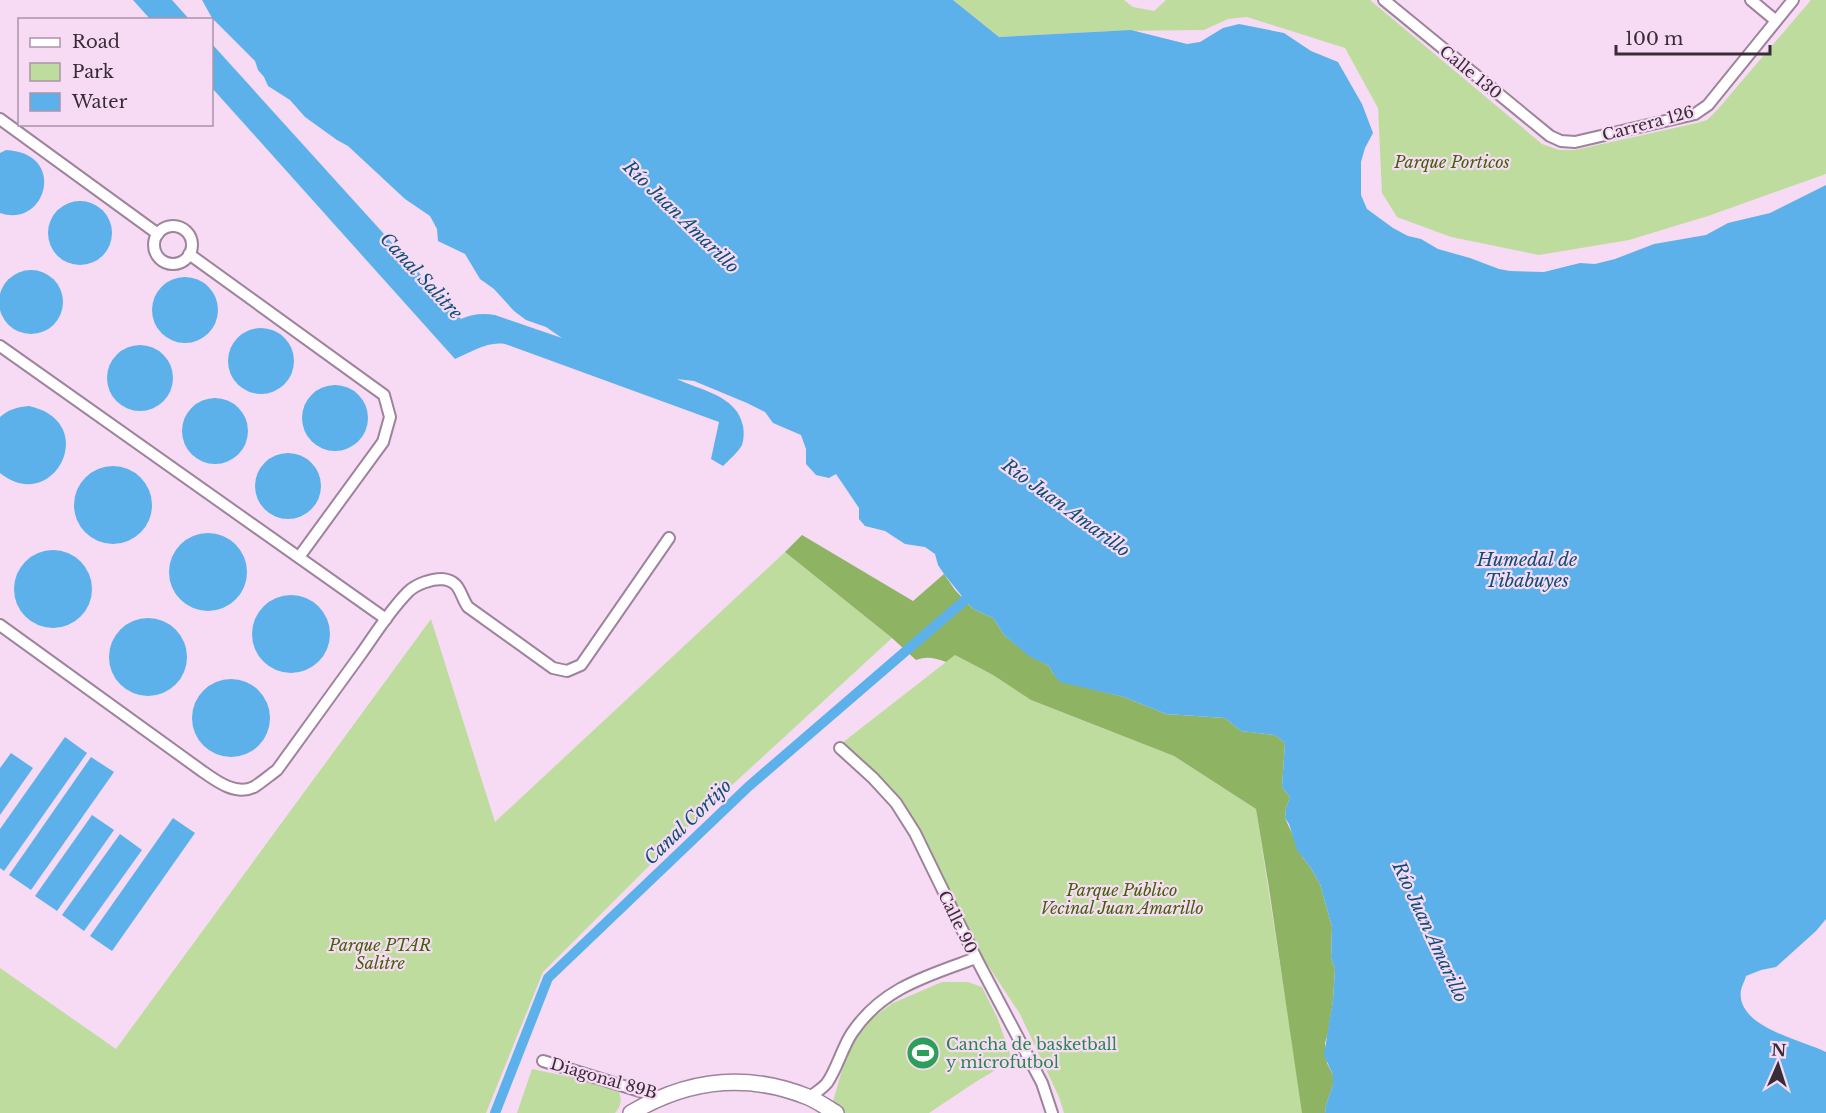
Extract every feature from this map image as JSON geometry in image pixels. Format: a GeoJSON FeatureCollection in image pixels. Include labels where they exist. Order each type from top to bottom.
{"type":"FeatureCollection","features":[{"type":"Feature","properties":{"kind":"street","name":"Calle 130"},"geometry":{"type":"LineString","coordinates":[[1384,0],[1550,136],[1561,141]]}},
{"type":"Feature","properties":{"kind":"street"},"geometry":{"type":"LineString","coordinates":[[1751,0],[1775,20]]}},
{"type":"Feature","properties":{"kind":"street","name":"Carrera 126"},"geometry":{"type":"LineString","coordinates":[[1561,141],[1575,142],[1695,114],[1708,105],[1775,20],[1786,2]]}},
{"type":"Feature","properties":{"kind":"street"},"geometry":{"type":"LineString","coordinates":[[0,119],[158,234]]}},
{"type":"Feature","properties":{"kind":"street"},"geometry":{"type":"LineString","coordinates":[[169,227],[183,230],[191,241],[192,247],[189,254],[179,263],[166,263],[156,254],[154,247],[154,240],[158,234],[169,227]]}},
{"type":"Feature","properties":{"kind":"street"},"geometry":{"type":"LineString","coordinates":[[189,254],[384,395],[390,417],[383,442],[299,557]]}},
{"type":"Feature","properties":{"kind":"street"},"geometry":{"type":"LineString","coordinates":[[0,346],[386,619]]}},
{"type":"Feature","properties":{"kind":"street"},"geometry":{"type":"LineString","coordinates":[[0,625],[202,771],[224,786],[240,790],[252,788],[277,770],[409,590],[421,583],[441,579],[451,582],[460,588],[468,606],[553,668],[567,671],[581,665],[669,538]]}},
{"type":"Feature","properties":{"kind":"street","name":"Calle 90"},"geometry":{"type":"LineString","coordinates":[[840,748],[873,778],[896,803],[909,823],[975,958],[1042,1083],[1052,1113]]}},
{"type":"Feature","properties":{"kind":"street"},"geometry":{"type":"LineString","coordinates":[[810,1097],[827,1084],[851,1035],[872,1009],[888,996],[912,982],[975,958]]}},
{"type":"Feature","properties":{"kind":"street","name":"Diagonal 89B"},"geometry":{"type":"LineString","coordinates":[[543,1061],[659,1097],[696,1085],[735,1081],[773,1085],[810,1097],[836,1113]]}},
{"type":"Feature","properties":{"kind":"street"},"geometry":{"type":"LineString","coordinates":[[631,1113],[659,1097]]}},
{"type":"Feature","properties":{"kind":"green space","name":"Parque Porticos"},"geometry":{"type":"Polygon","coordinates":[[[953,0],[1124,0],[1133,7],[1154,11],[1166,0],[1370,0],[1542,144],[1559,150],[1575,150],[1707,120],[1811,0],[1826,0],[1826,174],[1708,216],[1629,240],[1539,255],[1451,237],[1397,217],[1382,193],[1378,108],[1345,48],[1247,17],[1228,19],[1204,30],[1111,31],[999,37],[953,0]]]}},
{"type":"Feature","properties":{"kind":"green space"},"geometry":{"type":"Polygon","coordinates":[[[802,535],[913,601],[944,574],[973,609],[993,618],[1005,636],[1029,655],[1049,666],[1060,681],[1124,697],[1166,714],[1225,718],[1241,731],[1275,735],[1285,743],[1282,787],[1290,797],[1285,818],[1303,858],[1320,884],[1332,927],[1331,958],[1335,969],[1333,1000],[1325,1043],[1327,1063],[1333,1075],[1333,1085],[1325,1113],[1302,1113],[1256,809],[1174,756],[1031,700],[993,675],[955,655],[946,662],[931,658],[916,660],[785,552],[802,535]]]}},
{"type":"Feature","properties":{"kind":"green space","name":"Parque PTAR Salitre"},"geometry":{"type":"Polygon","coordinates":[[[785,552],[892,638],[706,809],[543,972],[486,1113],[0,1113],[0,968],[116,1049],[431,619],[495,822],[785,552]]]}},
{"type":"Feature","properties":{"kind":"green space","name":"Parque Público Vecinal Juan Amarillo"},"geometry":{"type":"Polygon","coordinates":[[[955,655],[993,675],[1031,700],[1174,756],[1256,809],[1303,1113],[1064,1113],[1059,1097],[1020,1014],[972,941],[939,869],[917,829],[881,780],[842,743],[955,655]]]}},
{"type":"Feature","properties":{"kind":"green space"},"geometry":{"type":"Polygon","coordinates":[[[942,982],[968,982],[982,987],[997,1017],[1011,1056],[1010,1061],[929,1113],[844,1113],[832,1105],[848,1049],[872,1018],[893,1003],[942,982]]]}},
{"type":"Feature","properties":{"kind":"green space"},"geometry":{"type":"Polygon","coordinates":[[[532,1069],[589,1081],[619,1092],[620,1105],[615,1113],[517,1113],[532,1069]]]}},
{"type":"Feature","properties":{"kind":"water"},"geometry":{"type":"Polygon","coordinates":[[[133,0],[172,0],[188,18],[149,18],[133,0]]]}},
{"type":"Feature","properties":{"kind":"water","name":"Humedal de Tibabuyes"},"geometry":{"type":"Polygon","coordinates":[[[202,0],[953,0],[999,37],[1131,30],[1187,44],[1200,42],[1223,28],[1239,24],[1284,33],[1311,51],[1338,62],[1362,104],[1373,133],[1361,162],[1361,195],[1367,209],[1408,236],[1421,239],[1438,249],[1510,271],[1544,272],[1580,263],[1595,264],[1654,244],[1706,235],[1728,223],[1770,213],[1826,185],[1826,919],[1776,967],[1746,976],[1741,990],[1742,1003],[1748,1014],[1759,1023],[1826,1052],[1826,1113],[1325,1113],[1333,1085],[1333,1075],[1324,1055],[1333,1000],[1335,969],[1331,958],[1332,927],[1320,884],[1297,850],[1285,818],[1290,797],[1282,787],[1285,743],[1275,735],[1241,731],[1225,718],[1166,714],[1124,697],[1060,682],[1049,666],[1029,656],[1005,636],[993,618],[973,609],[944,574],[935,554],[925,547],[905,544],[885,531],[865,526],[859,519],[859,508],[836,474],[829,478],[816,475],[806,464],[806,449],[801,435],[773,423],[765,412],[747,403],[694,381],[677,379],[725,400],[739,416],[744,430],[742,445],[723,466],[711,459],[719,422],[505,344],[486,346],[455,359],[213,89],[213,45],[461,319],[477,314],[495,315],[562,338],[546,327],[526,320],[514,311],[494,289],[480,279],[465,254],[438,241],[437,229],[430,216],[405,199],[348,146],[305,117],[290,100],[268,86],[255,61],[212,18],[202,0]]]}},
{"type":"Feature","properties":{"kind":"water"},"geometry":{"type":"Polygon","coordinates":[[[6,150],[25,154],[38,163],[43,175],[44,189],[38,201],[29,210],[16,215],[0,213],[0,153],[6,150]]]}},
{"type":"Feature","properties":{"kind":"water"},"geometry":{"type":"Polygon","coordinates":[[[74,201],[86,201],[103,210],[110,221],[112,233],[110,245],[103,256],[86,265],[74,265],[62,260],[53,251],[48,239],[48,227],[53,215],[62,206],[74,201]]]}},
{"type":"Feature","properties":{"kind":"water"},"geometry":{"type":"Polygon","coordinates":[[[25,270],[37,270],[54,279],[61,290],[63,302],[61,314],[54,325],[37,334],[25,334],[13,329],[4,320],[-1,308],[-1,296],[4,284],[13,275],[25,270]]]}},
{"type":"Feature","properties":{"kind":"water"},"geometry":{"type":"Polygon","coordinates":[[[185,277],[197,280],[208,287],[215,298],[218,310],[215,322],[208,333],[197,340],[185,343],[173,340],[162,333],[155,322],[152,310],[155,298],[162,287],[173,280],[185,277]]]}},
{"type":"Feature","properties":{"kind":"water"},"geometry":{"type":"Polygon","coordinates":[[[261,328],[273,331],[284,338],[291,349],[294,361],[291,373],[284,384],[273,391],[261,394],[249,391],[238,384],[231,373],[228,361],[231,349],[238,338],[249,331],[261,328]]]}},
{"type":"Feature","properties":{"kind":"water"},"geometry":{"type":"Polygon","coordinates":[[[140,345],[152,348],[163,355],[170,366],[173,378],[170,390],[163,401],[152,408],[140,411],[128,408],[117,401],[110,390],[107,378],[110,366],[117,355],[128,348],[140,345]]]}},
{"type":"Feature","properties":{"kind":"water"},"geometry":{"type":"Polygon","coordinates":[[[335,385],[347,388],[358,395],[365,406],[368,418],[365,430],[358,441],[347,448],[335,451],[323,448],[312,441],[305,430],[302,418],[305,406],[312,395],[323,388],[335,385]]]}},
{"type":"Feature","properties":{"kind":"water"},"geometry":{"type":"Polygon","coordinates":[[[215,398],[227,401],[238,408],[245,419],[248,431],[245,443],[238,454],[227,461],[215,464],[203,461],[192,454],[185,443],[182,431],[185,419],[192,408],[203,401],[215,398]]]}},
{"type":"Feature","properties":{"kind":"water"},"geometry":{"type":"Polygon","coordinates":[[[29,406],[51,415],[63,429],[66,446],[62,462],[52,475],[37,483],[19,483],[0,473],[0,417],[14,409],[29,406]]]}},
{"type":"Feature","properties":{"kind":"water"},"geometry":{"type":"Polygon","coordinates":[[[288,453],[300,456],[311,463],[318,474],[321,486],[318,498],[311,509],[300,516],[288,519],[276,516],[265,509],[258,498],[255,486],[258,474],[265,463],[276,456],[288,453]]]}},
{"type":"Feature","properties":{"kind":"water"},"geometry":{"type":"Polygon","coordinates":[[[113,466],[128,469],[141,477],[149,490],[152,505],[149,520],[141,533],[128,541],[113,544],[98,541],[85,533],[77,520],[74,505],[77,490],[85,477],[98,469],[113,466]]]}},
{"type":"Feature","properties":{"kind":"water"},"geometry":{"type":"Polygon","coordinates":[[[208,533],[223,536],[236,544],[244,557],[247,572],[244,587],[236,600],[223,608],[208,611],[193,608],[180,600],[172,587],[169,572],[172,557],[180,544],[193,536],[208,533]]]}},
{"type":"Feature","properties":{"kind":"water"},"geometry":{"type":"Polygon","coordinates":[[[53,550],[68,553],[81,561],[89,574],[92,589],[89,604],[81,617],[68,625],[53,628],[38,625],[25,617],[17,604],[14,589],[17,574],[25,561],[38,553],[53,550]]]}},
{"type":"Feature","properties":{"kind":"water"},"geometry":{"type":"Polygon","coordinates":[[[291,595],[306,598],[319,606],[327,619],[330,634],[327,649],[319,662],[306,670],[291,673],[276,670],[263,662],[255,649],[252,634],[255,619],[263,606],[276,598],[291,595]]]}},
{"type":"Feature","properties":{"kind":"water"},"geometry":{"type":"Polygon","coordinates":[[[148,618],[163,621],[176,629],[184,642],[187,657],[184,672],[176,685],[163,693],[148,696],[133,693],[120,685],[112,672],[109,657],[112,642],[120,629],[133,621],[148,618]]]}},
{"type":"Feature","properties":{"kind":"water"},"geometry":{"type":"Polygon","coordinates":[[[231,679],[246,682],[259,690],[267,703],[270,718],[267,733],[259,746],[246,754],[231,757],[216,754],[203,746],[195,733],[192,718],[195,703],[203,690],[216,682],[231,679]]]}},
{"type":"Feature","properties":{"kind":"water"},"geometry":{"type":"Polygon","coordinates":[[[65,737],[87,753],[4,871],[0,868],[0,829],[65,737]]]}},
{"type":"Feature","properties":{"kind":"water"},"geometry":{"type":"Polygon","coordinates":[[[11,753],[33,768],[0,815],[0,768],[11,753]]]}},
{"type":"Feature","properties":{"kind":"water"},"geometry":{"type":"Polygon","coordinates":[[[91,757],[114,772],[31,890],[9,875],[91,757]]]}},
{"type":"Feature","properties":{"kind":"water"},"geometry":{"type":"Polygon","coordinates":[[[92,815],[114,830],[57,911],[35,896],[92,815]]]}},
{"type":"Feature","properties":{"kind":"water"},"geometry":{"type":"Polygon","coordinates":[[[173,818],[195,833],[112,951],[90,936],[173,818]]]}},
{"type":"Feature","properties":{"kind":"water"},"geometry":{"type":"Polygon","coordinates":[[[120,834],[142,850],[84,931],[62,915],[120,834]]]}},
{"type":"Feature","properties":{"kind":"waterway","name":"Canal Cortijo"},"geometry":{"type":"LineString","coordinates":[[495,1113],[548,978],[748,787],[965,600]]}},
{"type":"Feature","properties":{"kind":"place","name":"Cancha de basketball y microfutbol"},"geometry":{"type":"Point","coordinates":[923,1053]}},
{"type":"Feature","properties":{"kind":"water label","name":"Río Juan Amarillo"},"geometry":{"type":"Point","coordinates":[681,217]}},
{"type":"Feature","properties":{"kind":"water label","name":"Canal Salitre"},"geometry":{"type":"Point","coordinates":[421,276]}},
{"type":"Feature","properties":{"kind":"water label","name":"Río Juan Amarillo"},"geometry":{"type":"Point","coordinates":[1066,508]}},
{"type":"Feature","properties":{"kind":"water label","name":"Río Juan Amarillo"},"geometry":{"type":"Point","coordinates":[1430,932]}}]}
